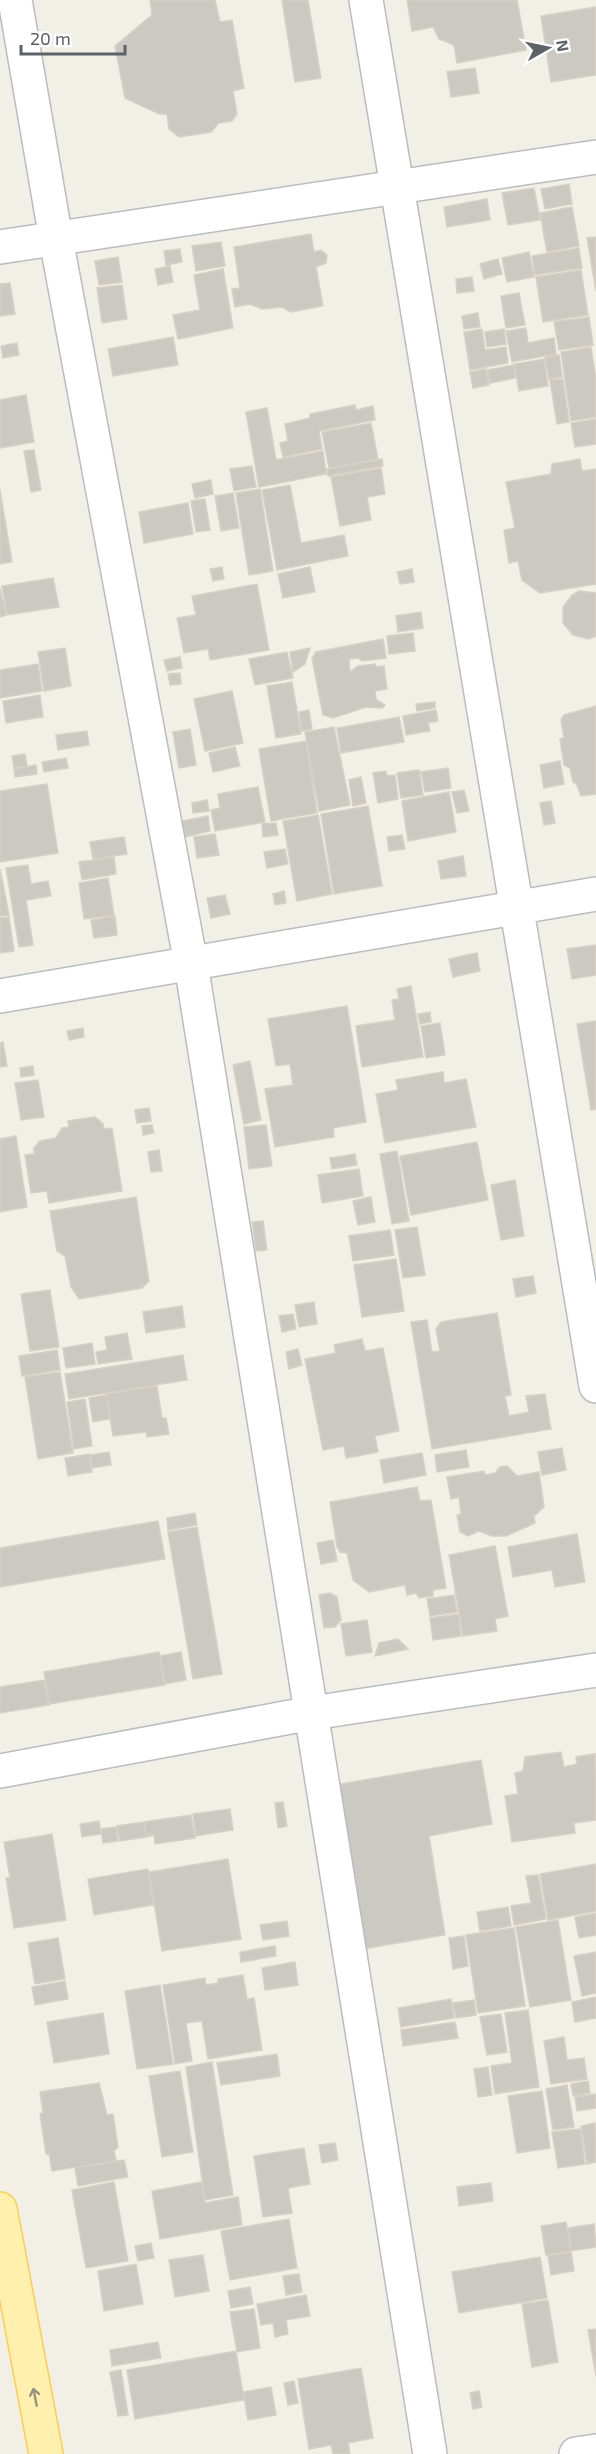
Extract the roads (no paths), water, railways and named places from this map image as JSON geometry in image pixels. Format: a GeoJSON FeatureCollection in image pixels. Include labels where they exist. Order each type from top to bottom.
{"type":"FeatureCollection","features":[{"type":"Feature","properties":{"kind":"main road"},"geometry":{"type":"LineString","coordinates":[[0,2209],[46,2454]]}},
{"type":"Feature","properties":{"kind":"street"},"geometry":{"type":"LineString","coordinates":[[15,0],[56,239],[191,964],[430,2454]]}},
{"type":"Feature","properties":{"kind":"street"},"geometry":{"type":"LineString","coordinates":[[366,0],[596,1386]]}},
{"type":"Feature","properties":{"kind":"street"},"geometry":{"type":"LineString","coordinates":[[0,247],[596,157]]}},
{"type":"Feature","properties":{"kind":"street"},"geometry":{"type":"LineString","coordinates":[[0,996],[596,894]]}},
{"type":"Feature","properties":{"kind":"street"},"geometry":{"type":"LineString","coordinates":[[0,1771],[312,1713],[596,1670]]}},
{"type":"Feature","properties":{"kind":"street"},"geometry":{"type":"LineString","coordinates":[[576,2454],[596,2451]]}}]}
